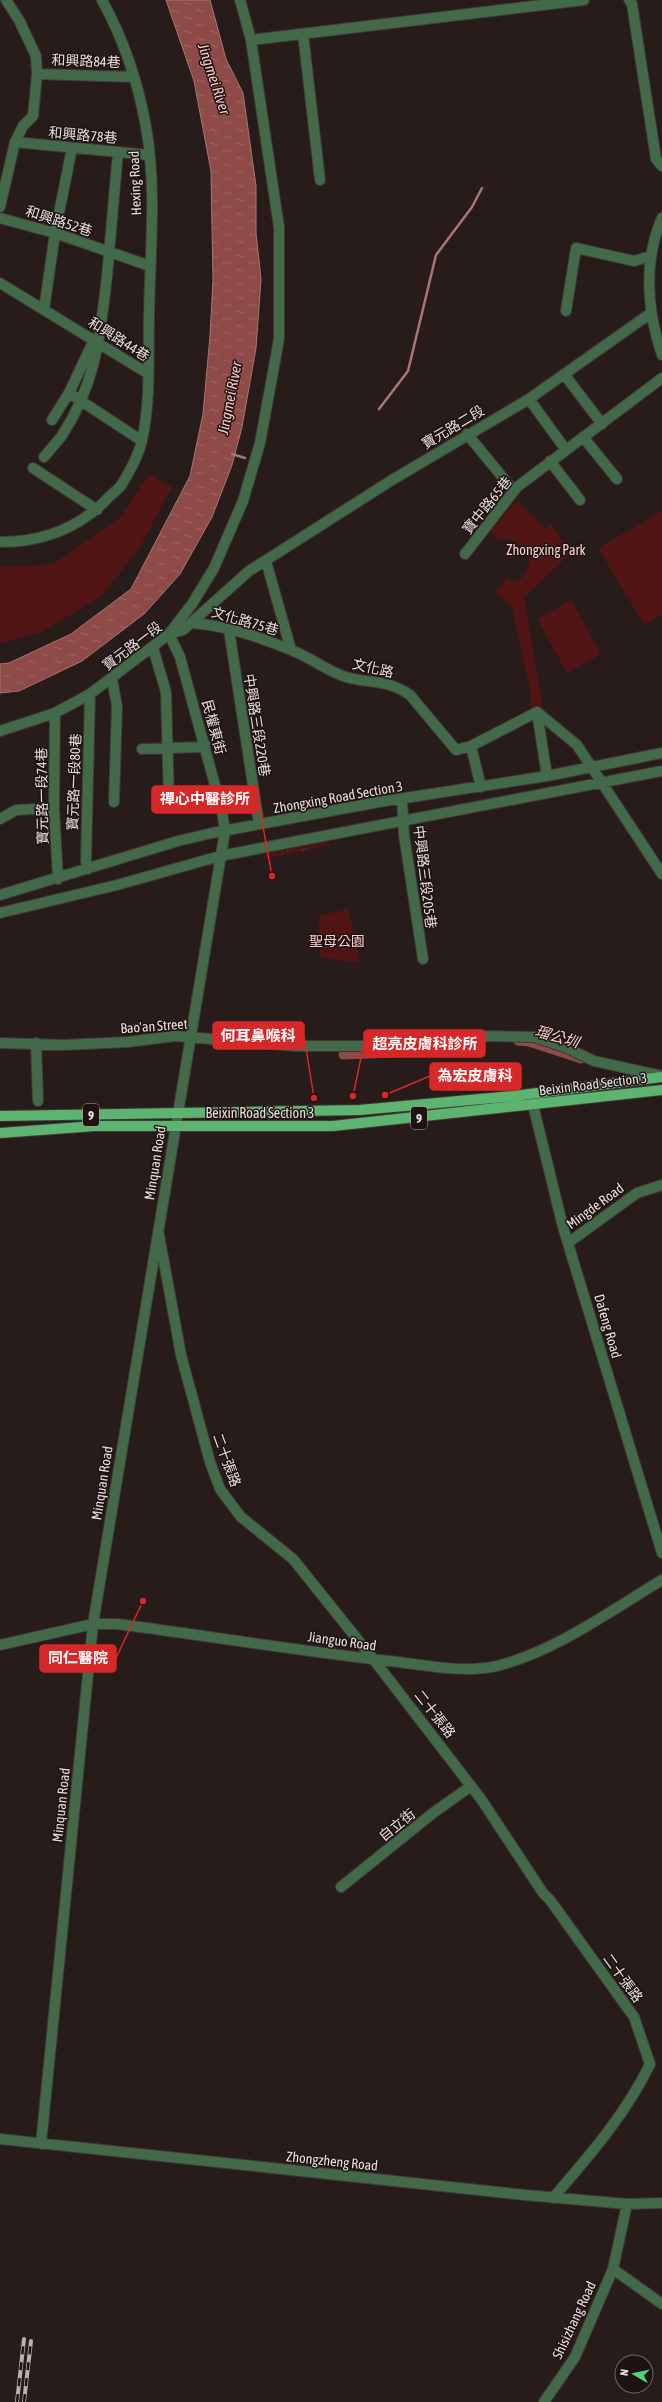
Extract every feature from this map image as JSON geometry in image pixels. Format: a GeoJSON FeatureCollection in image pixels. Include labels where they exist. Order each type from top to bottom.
{"type":"FeatureCollection","features":[{"type":"Feature","properties":{"kind":"main road","name":"Beixin Road Section 3"},"geometry":{"type":"LineString","coordinates":[[1,1115],[178,1114],[360,1110],[507,1097],[662,1077]]}},
{"type":"Feature","properties":{"kind":"main road","name":"Beixin Road Section 3"},"geometry":{"type":"LineString","coordinates":[[0,1133],[96,1126],[333,1126],[662,1090]]}},
{"type":"Feature","properties":{"kind":"street"},"geometry":{"type":"LineString","coordinates":[[0,207],[15,142],[23,126],[33,116],[37,74],[36,56],[19,20],[6,0]]}},
{"type":"Feature","properties":{"kind":"street","name":"Hexing Road"},"geometry":{"type":"LineString","coordinates":[[102,0],[115,23],[134,77],[150,155],[150,266],[147,373]]}},
{"type":"Feature","properties":{"kind":"street"},"geometry":{"type":"LineString","coordinates":[[169,634],[192,604],[214,568],[243,501],[260,443],[279,339],[279,227],[251,40],[240,0]]}},
{"type":"Feature","properties":{"kind":"street"},"geometry":{"type":"LineString","coordinates":[[251,40],[584,0]]}},
{"type":"Feature","properties":{"kind":"street"},"geometry":{"type":"LineString","coordinates":[[628,0],[632,4],[656,160],[662,166]]}},
{"type":"Feature","properties":{"kind":"street"},"geometry":{"type":"LineString","coordinates":[[303,34],[320,180]]}},
{"type":"Feature","properties":{"kind":"street","name":"和興路84巷"},"geometry":{"type":"LineString","coordinates":[[37,74],[134,77]]}},
{"type":"Feature","properties":{"kind":"street","name":"和興路78巷"},"geometry":{"type":"LineString","coordinates":[[15,142],[150,155]]}},
{"type":"Feature","properties":{"kind":"street"},"geometry":{"type":"LineString","coordinates":[[44,310],[55,233],[72,148]]}},
{"type":"Feature","properties":{"kind":"street","name":"和興路52巷"},"geometry":{"type":"LineString","coordinates":[[109,252],[118,152]]}},
{"type":"Feature","properties":{"kind":"street","name":"和興路52巷"},"geometry":{"type":"LineString","coordinates":[[0,218],[55,233],[150,266]]}},
{"type":"Feature","properties":{"kind":"street"},"geometry":{"type":"LineString","coordinates":[[662,218],[655,233],[648,287],[652,327],[662,355]]}},
{"type":"Feature","properties":{"kind":"street"},"geometry":{"type":"LineString","coordinates":[[566,311],[576,248],[634,261],[651,256]]}},
{"type":"Feature","properties":{"kind":"street"},"geometry":{"type":"LineString","coordinates":[[44,457],[60,437],[82,401],[97,342],[109,252]]}},
{"type":"Feature","properties":{"kind":"street","name":"和興路44巷"},"geometry":{"type":"LineString","coordinates":[[0,283],[147,373],[146,408],[142,441],[122,485],[97,510],[72,527],[22,542],[0,542]]}},
{"type":"Feature","properties":{"kind":"street","name":"寶元路二段"},"geometry":{"type":"LineString","coordinates":[[266,561],[467,434],[529,399],[651,313]]}},
{"type":"Feature","properties":{"kind":"street"},"geometry":{"type":"LineString","coordinates":[[52,420],[69,393],[97,342]]}},
{"type":"Feature","properties":{"kind":"street"},"geometry":{"type":"LineString","coordinates":[[564,374],[602,424]]}},
{"type":"Feature","properties":{"kind":"street","name":"寶中路65巷"},"geometry":{"type":"LineString","coordinates":[[465,554],[514,491],[550,461],[602,424],[662,378]]}},
{"type":"Feature","properties":{"kind":"street"},"geometry":{"type":"LineString","coordinates":[[69,393],[142,441]]}},
{"type":"Feature","properties":{"kind":"street"},"geometry":{"type":"LineString","coordinates":[[529,399],[566,450]]}},
{"type":"Feature","properties":{"kind":"street"},"geometry":{"type":"LineString","coordinates":[[467,434],[514,491]]}},
{"type":"Feature","properties":{"kind":"street"},"geometry":{"type":"LineString","coordinates":[[583,437],[617,479]]}},
{"type":"Feature","properties":{"kind":"street"},"geometry":{"type":"LineString","coordinates":[[550,461],[580,500]]}},
{"type":"Feature","properties":{"kind":"street"},"geometry":{"type":"LineString","coordinates":[[33,468],[97,510]]}},
{"type":"Feature","properties":{"kind":"street"},"geometry":{"type":"LineString","coordinates":[[266,561],[291,650]]}},
{"type":"Feature","properties":{"kind":"street","name":"寶元路一段"},"geometry":{"type":"LineString","coordinates":[[0,731],[55,713],[90,694],[153,648],[169,634],[183,630],[249,571],[266,561]]}},
{"type":"Feature","properties":{"kind":"street","name":"文化路75巷"},"geometry":{"type":"LineString","coordinates":[[191,623],[209,624],[291,650]]}},
{"type":"Feature","properties":{"kind":"street","name":"中興路三段220巷"},"geometry":{"type":"LineString","coordinates":[[229,630],[259,824]]}},
{"type":"Feature","properties":{"kind":"street","name":"民權東街"},"geometry":{"type":"LineString","coordinates":[[169,634],[180,656],[222,811],[225,831]]}},
{"type":"Feature","properties":{"kind":"street"},"geometry":{"type":"LineString","coordinates":[[153,648],[166,692],[169,801]]}},
{"type":"Feature","properties":{"kind":"street","name":"文化路"},"geometry":{"type":"LineString","coordinates":[[291,650],[346,677],[386,683],[402,690],[410,695],[456,750],[471,746],[537,712]]}},
{"type":"Feature","properties":{"kind":"street"},"geometry":{"type":"LineString","coordinates":[[112,679],[117,706],[114,802]]}},
{"type":"Feature","properties":{"kind":"street","name":"寶元路一段80巷"},"geometry":{"type":"LineString","coordinates":[[88,869],[86,861],[90,694]]}},
{"type":"Feature","properties":{"kind":"street"},"geometry":{"type":"LineString","coordinates":[[537,712],[578,745],[604,782],[662,874]]}},
{"type":"Feature","properties":{"kind":"street"},"geometry":{"type":"LineString","coordinates":[[537,712],[547,776]]}},
{"type":"Feature","properties":{"kind":"street","name":"寶元路一段74巷"},"geometry":{"type":"LineString","coordinates":[[55,713],[54,808],[58,879]]}},
{"type":"Feature","properties":{"kind":"street"},"geometry":{"type":"LineString","coordinates":[[0,725],[20,725]]}},
{"type":"Feature","properties":{"kind":"street"},"geometry":{"type":"LineString","coordinates":[[142,750],[200,747],[204,744]]}},
{"type":"Feature","properties":{"kind":"street"},"geometry":{"type":"LineString","coordinates":[[471,746],[481,787]]}},
{"type":"Feature","properties":{"kind":"street","name":"Zhongxing Road Section 3"},"geometry":{"type":"LineString","coordinates":[[0,895],[58,879],[178,842],[225,831],[547,776],[662,753]]}},
{"type":"Feature","properties":{"kind":"street"},"geometry":{"type":"LineString","coordinates":[[0,913],[220,856],[662,771]]}},
{"type":"Feature","properties":{"kind":"street","name":"中興路三段205巷"},"geometry":{"type":"LineString","coordinates":[[402,800],[423,959]]}},
{"type":"Feature","properties":{"kind":"street"},"geometry":{"type":"LineString","coordinates":[[0,819],[16,810],[54,808]]}},
{"type":"Feature","properties":{"kind":"street","name":"Minquan Road"},"geometry":{"type":"LineString","coordinates":[[41,2144],[93,1624],[225,831]]}},
{"type":"Feature","properties":{"kind":"street","name":"Bao'an Street"},"geometry":{"type":"LineString","coordinates":[[0,1043],[36,1043],[63,1046],[128,1042],[175,1036],[303,1046],[426,1044],[481,1036],[534,1038],[567,1048],[594,1060],[662,1077]]}},
{"type":"Feature","properties":{"kind":"street"},"geometry":{"type":"LineString","coordinates":[[36,1043],[38,1101]]}},
{"type":"Feature","properties":{"kind":"street","name":"Dafeng Road"},"geometry":{"type":"LineString","coordinates":[[533,1105],[568,1243],[662,1553]]}},
{"type":"Feature","properties":{"kind":"street","name":"Mingde Road"},"geometry":{"type":"LineString","coordinates":[[568,1243],[636,1193],[662,1185]]}},
{"type":"Feature","properties":{"kind":"street","name":"二十張路"},"geometry":{"type":"LineString","coordinates":[[158,1231],[181,1355],[210,1462],[220,1489],[241,1516],[293,1558],[374,1660],[471,1786],[542,1893],[550,1900],[634,2017],[650,2064],[627,2106],[583,2164],[553,2198]]}},
{"type":"Feature","properties":{"kind":"street","name":"Jianguo Road"},"geometry":{"type":"LineString","coordinates":[[0,1645],[93,1624],[117,1624],[191,1633],[374,1660],[477,1669],[524,1658],[581,1629],[662,1580]]}},
{"type":"Feature","properties":{"kind":"street","name":"自立街"},"geometry":{"type":"LineString","coordinates":[[341,1887],[433,1813],[471,1786]]}},
{"type":"Feature","properties":{"kind":"street","name":"Zhongzheng Road"},"geometry":{"type":"LineString","coordinates":[[0,2139],[553,2198],[627,2204],[662,2203]]}},
{"type":"Feature","properties":{"kind":"street","name":"Shisizhang Road"},"geometry":{"type":"LineString","coordinates":[[544,2402],[575,2357],[614,2269],[627,2204]]}},
{"type":"Feature","properties":{"kind":"street"},"geometry":{"type":"LineString","coordinates":[[614,2269],[662,2304]]}},
{"type":"Feature","properties":{"kind":"green space"},"geometry":{"type":"Polygon","coordinates":[[[149,475],[172,487],[139,549],[101,596],[44,631],[0,644],[0,567],[53,564],[120,518],[149,475]]]}},
{"type":"Feature","properties":{"kind":"green space","name":"Zhongxing Park"},"geometry":{"type":"Polygon","coordinates":[[[517,500],[547,530],[550,523],[571,553],[524,598],[543,709],[530,710],[531,694],[512,607],[496,592],[507,578],[514,582],[523,577],[530,562],[527,549],[508,538],[500,540],[490,532],[517,500]]]}},
{"type":"Feature","properties":{"kind":"green space"},"geometry":{"type":"Polygon","coordinates":[[[662,511],[662,615],[644,625],[598,548],[662,511]]]}},
{"type":"Feature","properties":{"kind":"green space"},"geometry":{"type":"Polygon","coordinates":[[[571,600],[601,654],[567,673],[537,619],[571,600]]]}},
{"type":"Feature","properties":{"kind":"green space"},"geometry":{"type":"Polygon","coordinates":[[[329,841],[329,845],[264,859],[263,855],[329,841]]]}},
{"type":"Feature","properties":{"kind":"green space","name":"聖母公園"},"geometry":{"type":"Polygon","coordinates":[[[348,909],[359,956],[357,963],[320,957],[319,916],[348,909]]]}},
{"type":"Feature","properties":{"kind":"water","name":"Jingmei River"},"geometry":{"type":"Polygon","coordinates":[[[166,0],[210,0],[226,59],[243,93],[256,186],[256,233],[261,279],[256,348],[242,427],[232,465],[212,517],[180,574],[144,614],[82,661],[19,691],[0,693],[0,664],[9,663],[71,634],[131,589],[190,476],[203,414],[210,336],[213,280],[211,171],[194,81],[166,0]]]}},
{"type":"Feature","properties":{"kind":"waterway"},"geometry":{"type":"LineString","coordinates":[[379,409],[408,371],[436,255],[472,207],[482,188]]}},
{"type":"Feature","properties":{"kind":"waterway"},"geometry":{"type":"LineString","coordinates":[[232,454],[245,458]]}},
{"type":"Feature","properties":{"kind":"waterway","name":"瑠公圳"},"geometry":{"type":"LineString","coordinates":[[518,1041],[529,1042],[581,1059]]}},
{"type":"Feature","properties":{"kind":"waterway","name":"瑠公圳"},"geometry":{"type":"LineString","coordinates":[[343,1055],[416,1052],[458,1044]]}},
{"type":"Feature","properties":{"kind":"railway"},"geometry":{"type":"LineString","coordinates":[[17,2402],[24,2339]]}},
{"type":"Feature","properties":{"kind":"railway"},"geometry":{"type":"LineString","coordinates":[[24,2402],[31,2341]]}},
{"type":"Feature","properties":{"kind":"place","name":"禪心中醫診所"},"geometry":{"type":"Point","coordinates":[272,876]}},
{"type":"Feature","properties":{"kind":"place","name":"為宏皮膚科"},"geometry":{"type":"Point","coordinates":[385,1095]}},
{"type":"Feature","properties":{"kind":"place","name":"超亮皮膚科診所"},"geometry":{"type":"Point","coordinates":[353,1096]}},
{"type":"Feature","properties":{"kind":"place","name":"何耳鼻喉科"},"geometry":{"type":"Point","coordinates":[314,1098]}},
{"type":"Feature","properties":{"kind":"place","name":"同仁醫院"},"geometry":{"type":"Point","coordinates":[143,1601]}}]}
